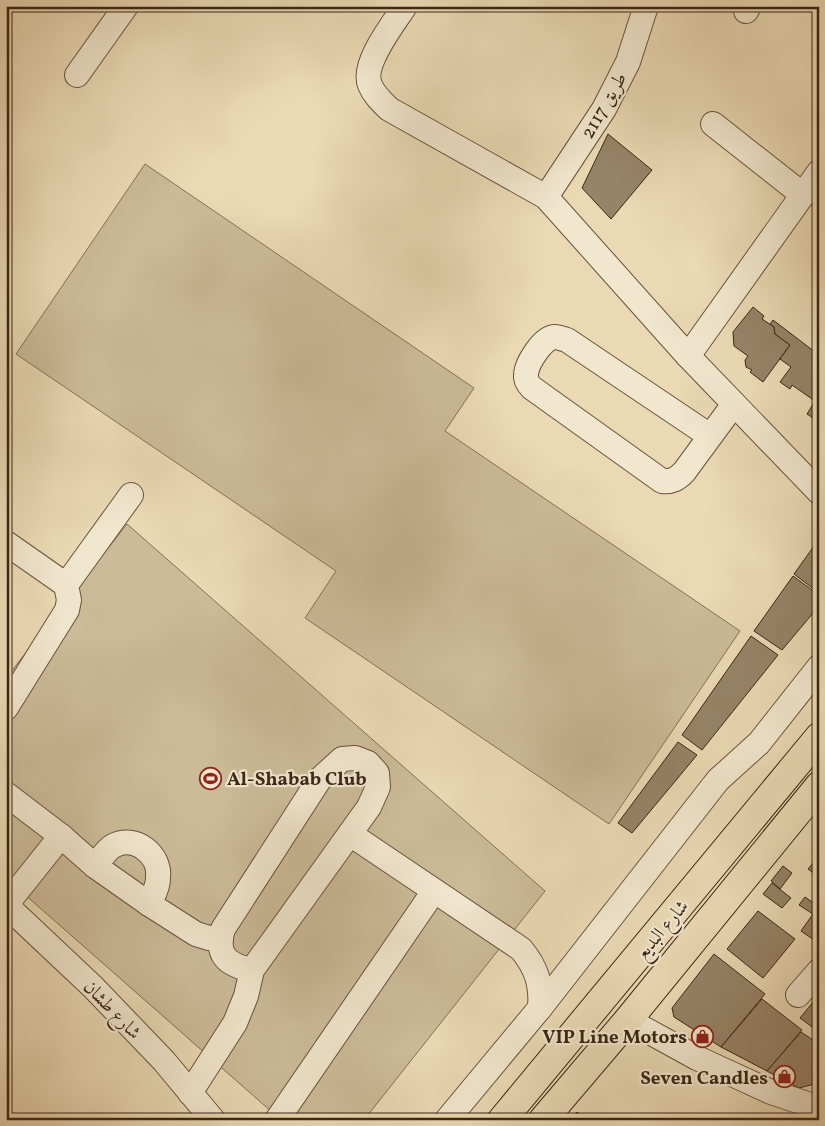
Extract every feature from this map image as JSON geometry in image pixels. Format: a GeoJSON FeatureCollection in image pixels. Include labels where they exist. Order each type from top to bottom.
{"type":"FeatureCollection","features":[{"type":"Feature","properties":{"kind":"main road","name":"شارع البديع"},"geometry":{"type":"LineString","coordinates":[[502,1120],[819,737]]}},
{"type":"Feature","properties":{"kind":"main road","name":"شارع البديع"},"geometry":{"type":"LineString","coordinates":[[543,1120],[628,1020],[819,786]]}},
{"type":"Feature","properties":{"kind":"street"},"geometry":{"type":"LineString","coordinates":[[77,75],[126,6]]}},
{"type":"Feature","properties":{"kind":"street"},"geometry":{"type":"LineString","coordinates":[[406,6],[380,44],[370,64],[369,84],[377,98],[389,109],[546,197],[688,356],[819,492]]}},
{"type":"Feature","properties":{"kind":"street","name":"طريق 2117"},"geometry":{"type":"LineString","coordinates":[[546,197],[604,109],[628,62],[646,6]]}},
{"type":"Feature","properties":{"kind":"street"},"geometry":{"type":"LineString","coordinates":[[713,124],[803,195]]}},
{"type":"Feature","properties":{"kind":"street"},"geometry":{"type":"LineString","coordinates":[[688,356],[819,172]]}},
{"type":"Feature","properties":{"kind":"street"},"geometry":{"type":"LineString","coordinates":[[710,436],[567,340],[555,337],[548,339],[534,354],[526,374],[526,381],[532,388],[662,481],[668,482],[676,479],[684,472],[734,404]]}},
{"type":"Feature","properties":{"kind":"street"},"geometry":{"type":"LineString","coordinates":[[66,585],[131,495]]}},
{"type":"Feature","properties":{"kind":"street"},"geometry":{"type":"LineString","coordinates":[[6,543],[66,585],[69,600],[67,610],[6,708]]}},
{"type":"Feature","properties":{"kind":"street"},"geometry":{"type":"LineString","coordinates":[[446,1120],[540,1008],[718,780],[759,743],[819,668]]}},
{"type":"Feature","properties":{"kind":"street"},"geometry":{"type":"LineString","coordinates":[[190,1093],[235,1023],[246,996],[252,970],[369,807],[378,787],[377,773],[368,763],[355,758],[342,759],[319,780],[224,930],[221,938],[221,947],[224,956],[229,962],[237,966],[252,970]]}},
{"type":"Feature","properties":{"kind":"street"},"geometry":{"type":"LineString","coordinates":[[6,794],[61,836],[95,866],[149,904],[196,934],[209,938],[221,938]]}},
{"type":"Feature","properties":{"kind":"street"},"geometry":{"type":"LineString","coordinates":[[350,834],[521,950],[534,968],[539,981],[541,994],[540,1008]]}},
{"type":"Feature","properties":{"kind":"street"},"geometry":{"type":"LineString","coordinates":[[6,905],[61,836]]}},
{"type":"Feature","properties":{"kind":"street"},"geometry":{"type":"LineString","coordinates":[[95,866],[112,846],[122,843],[131,843],[149,851],[158,867],[159,877],[157,887],[149,904]]}},
{"type":"Feature","properties":{"kind":"street"},"geometry":{"type":"LineString","coordinates":[[277,1120],[434,891]]}},
{"type":"Feature","properties":{"kind":"street","name":"شارع طشان"},"geometry":{"type":"LineString","coordinates":[[6,905],[93,987],[164,1061],[213,1120]]}},
{"type":"Feature","properties":{"kind":"street"},"geometry":{"type":"LineString","coordinates":[[798,995],[819,971]]}},
{"type":"Feature","properties":{"kind":"street"},"geometry":{"type":"LineString","coordinates":[[628,1020],[697,1058],[771,1092],[819,1108]]}},
{"type":"Feature","properties":{"kind":"shaded area"},"geometry":{"type":"Polygon","coordinates":[[[145,164],[474,388],[445,431],[740,631],[609,824],[305,618],[336,571],[16,354],[145,164]]]}},
{"type":"Feature","properties":{"kind":"shaded area","name":"Al-Shabab Club"},"geometry":{"type":"Polygon","coordinates":[[[127,524],[545,891],[364,1120],[281,1120],[6,878],[6,678],[127,524]]]}},
{"type":"Feature","properties":{"kind":"building"},"geometry":{"type":"Polygon","coordinates":[[[608,134],[652,170],[611,219],[582,188],[608,134]]]}},
{"type":"Feature","properties":{"kind":"building"},"geometry":{"type":"Polygon","coordinates":[[[753,307],[764,316],[762,319],[774,327],[775,334],[790,345],[763,382],[750,372],[752,370],[746,367],[745,360],[748,356],[734,346],[733,332],[753,307]]]}},
{"type":"Feature","properties":{"kind":"building"},"geometry":{"type":"Polygon","coordinates":[[[773,320],[819,355],[819,393],[816,398],[819,400],[819,422],[807,414],[815,401],[792,385],[790,389],[780,382],[791,367],[780,359],[790,345],[775,334],[774,327],[770,324],[773,320]]]}},
{"type":"Feature","properties":{"kind":"building"},"geometry":{"type":"Polygon","coordinates":[[[819,539],[819,593],[794,574],[819,539]]]}},
{"type":"Feature","properties":{"kind":"building"},"geometry":{"type":"Polygon","coordinates":[[[793,576],[819,595],[819,606],[782,650],[754,631],[793,576]]]}},
{"type":"Feature","properties":{"kind":"building"},"geometry":{"type":"Polygon","coordinates":[[[751,636],[778,655],[702,750],[682,735],[751,636]]]}},
{"type":"Feature","properties":{"kind":"building"},"geometry":{"type":"Polygon","coordinates":[[[678,742],[697,755],[632,833],[618,823],[678,742]]]}},
{"type":"Feature","properties":{"kind":"building"},"geometry":{"type":"Polygon","coordinates":[[[819,856],[819,877],[808,869],[819,856]]]}},
{"type":"Feature","properties":{"kind":"building"},"geometry":{"type":"Polygon","coordinates":[[[783,866],[792,873],[780,889],[771,881],[783,866]]]}},
{"type":"Feature","properties":{"kind":"building"},"geometry":{"type":"Polygon","coordinates":[[[772,883],[791,898],[782,908],[763,894],[772,883]]]}},
{"type":"Feature","properties":{"kind":"building"},"geometry":{"type":"Polygon","coordinates":[[[805,897],[819,907],[819,940],[817,942],[801,931],[813,914],[799,905],[805,897]]]}},
{"type":"Feature","properties":{"kind":"building"},"geometry":{"type":"Polygon","coordinates":[[[758,911],[795,939],[763,978],[727,949],[758,911]]]}},
{"type":"Feature","properties":{"kind":"building"},"geometry":{"type":"Polygon","coordinates":[[[714,954],[765,994],[721,1047],[674,1017],[672,1008],[714,954]]]}},
{"type":"Feature","properties":{"kind":"building"},"geometry":{"type":"Polygon","coordinates":[[[819,995],[819,1032],[800,1018],[819,995]]]}},
{"type":"Feature","properties":{"kind":"building"},"geometry":{"type":"Polygon","coordinates":[[[762,999],[802,1030],[767,1071],[721,1047],[762,999]]]}},
{"type":"Feature","properties":{"kind":"building"},"geometry":{"type":"Polygon","coordinates":[[[801,1032],[819,1044],[819,1080],[815,1084],[799,1088],[767,1071],[801,1032]]]}},
{"type":"Feature","properties":{"kind":"building"},"geometry":{"type":"Polygon","coordinates":[[[577,1112],[586,1120],[571,1120],[577,1112]]]}},
{"type":"Feature","properties":{"kind":"place","name":"Al-Shabab Club"},"geometry":{"type":"Point","coordinates":[211,778]}},
{"type":"Feature","properties":{"kind":"place","name":"VIP Line Motors"},"geometry":{"type":"Point","coordinates":[703,1036]}},
{"type":"Feature","properties":{"kind":"place","name":"Seven Candles"},"geometry":{"type":"Point","coordinates":[784,1077]}}]}
